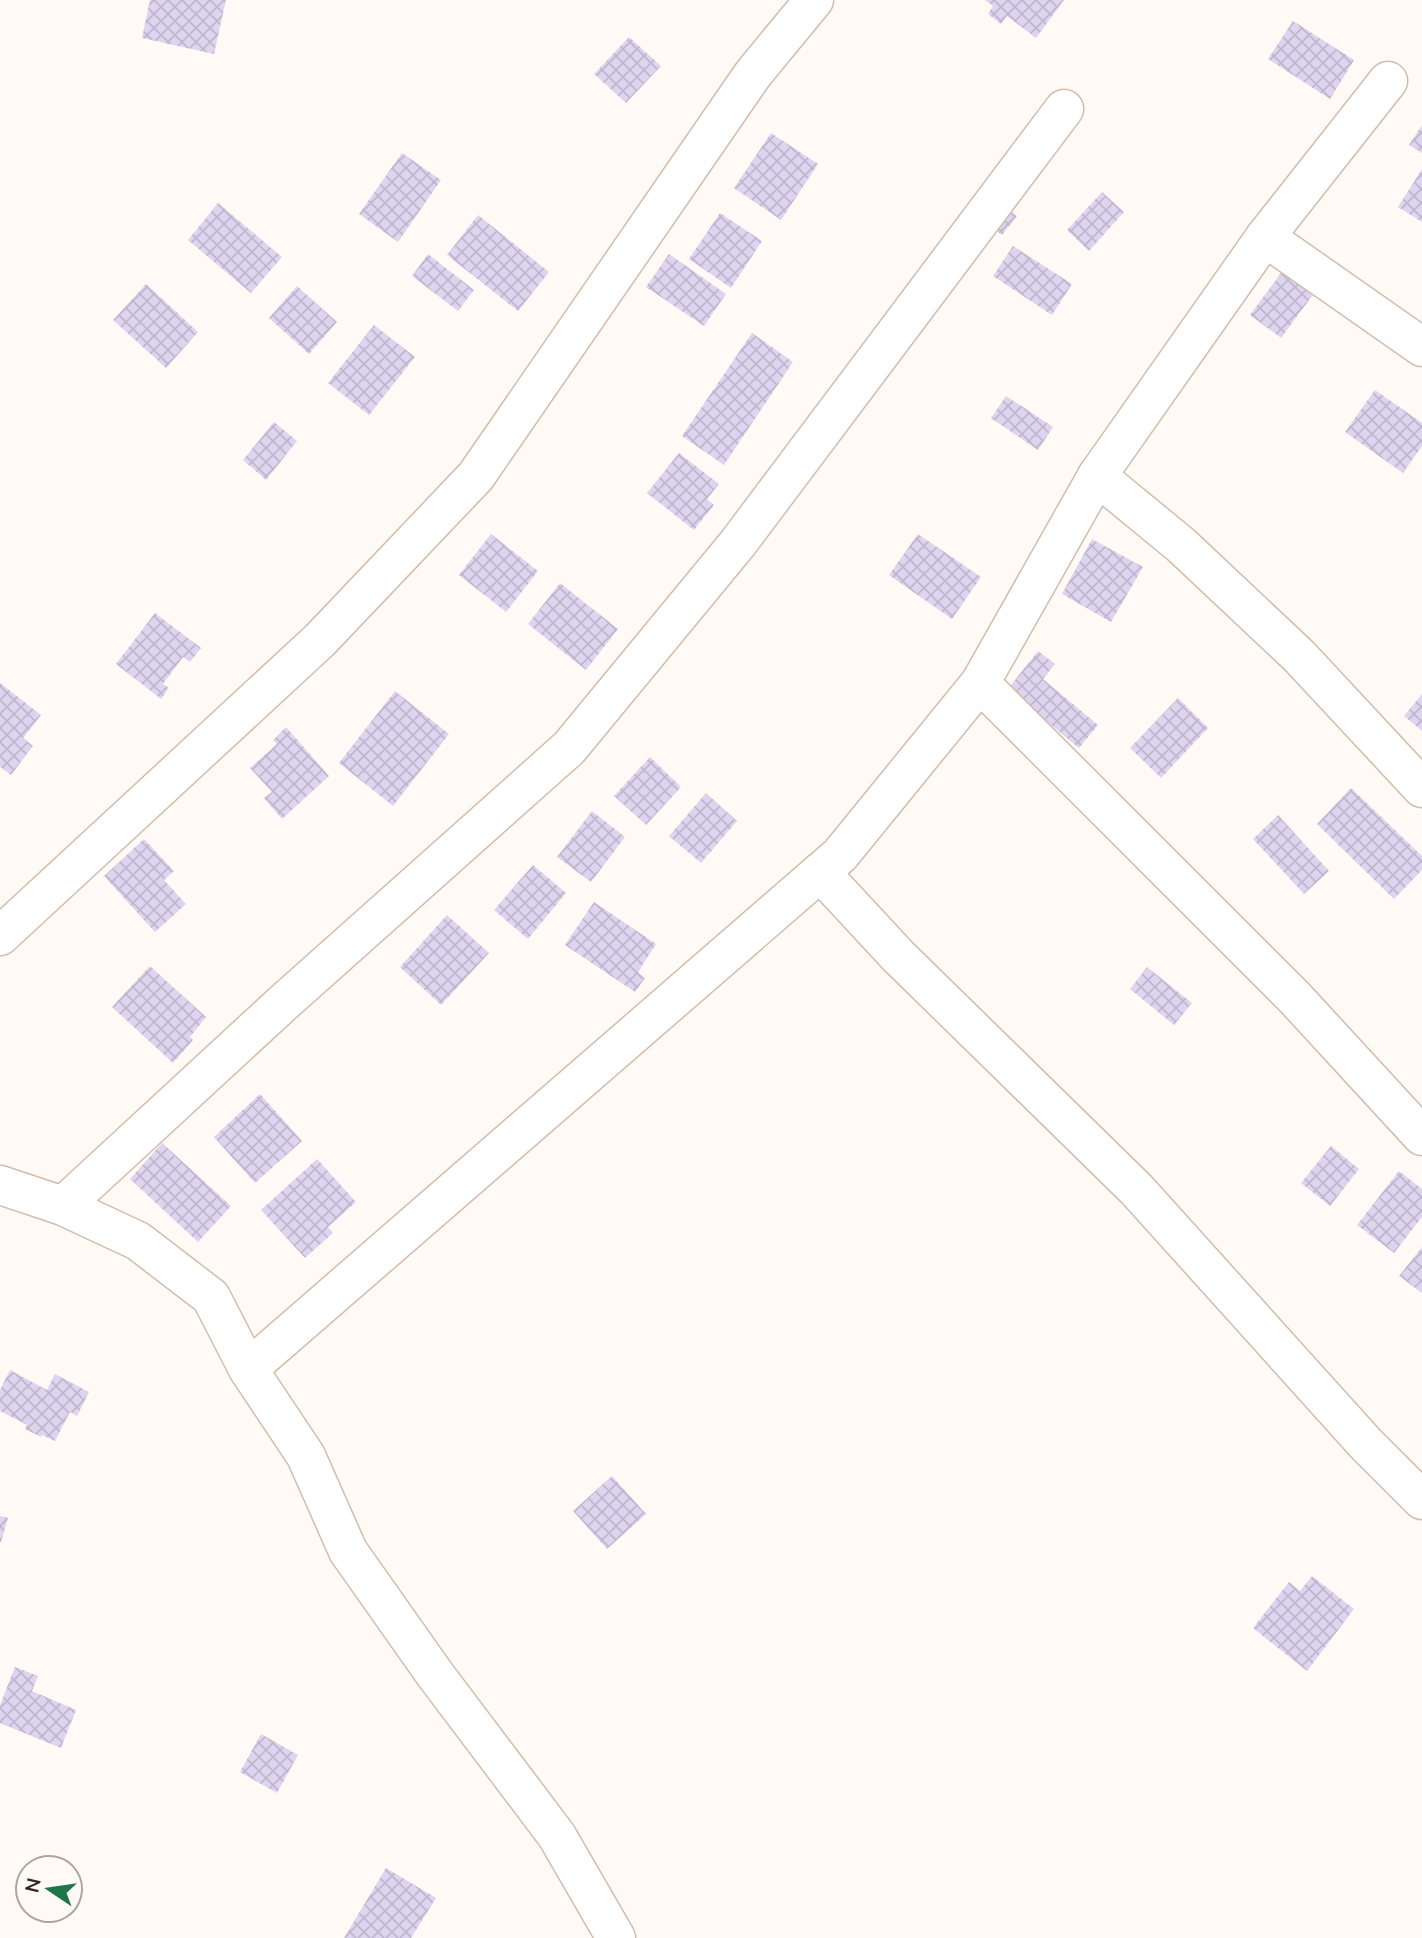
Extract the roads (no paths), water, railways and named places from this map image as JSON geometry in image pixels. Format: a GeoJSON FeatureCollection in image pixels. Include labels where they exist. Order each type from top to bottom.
{"type":"FeatureCollection","features":[{"type":"Feature","properties":{"kind":"street"},"geometry":{"type":"LineString","coordinates":[[0,936],[320,640],[476,476],[753,74],[814,0]]}},
{"type":"Feature","properties":{"kind":"street"},"geometry":{"type":"LineString","coordinates":[[248,1369],[840,855],[980,683],[1097,476],[1265,237],[1388,80]]}},
{"type":"Feature","properties":{"kind":"street"},"geometry":{"type":"LineString","coordinates":[[64,1206],[283,1003],[569,748],[738,543],[1064,109]]}},
{"type":"Feature","properties":{"kind":"street"},"geometry":{"type":"LineString","coordinates":[[1265,237],[1422,347]]}},
{"type":"Feature","properties":{"kind":"street"},"geometry":{"type":"LineString","coordinates":[[1097,476],[1181,545],[1289,647],[1422,788]]}},
{"type":"Feature","properties":{"kind":"street"},"geometry":{"type":"LineString","coordinates":[[980,683],[1295,998],[1422,1136]]}},
{"type":"Feature","properties":{"kind":"street"},"geometry":{"type":"LineString","coordinates":[[820,872],[898,956],[1137,1191],[1366,1444],[1422,1500]]}},
{"type":"Feature","properties":{"kind":"street"},"geometry":{"type":"LineString","coordinates":[[0,1185],[64,1206],[138,1241],[211,1297],[248,1369],[306,1456],[348,1551],[556,1836],[616,1938]]}}]}
